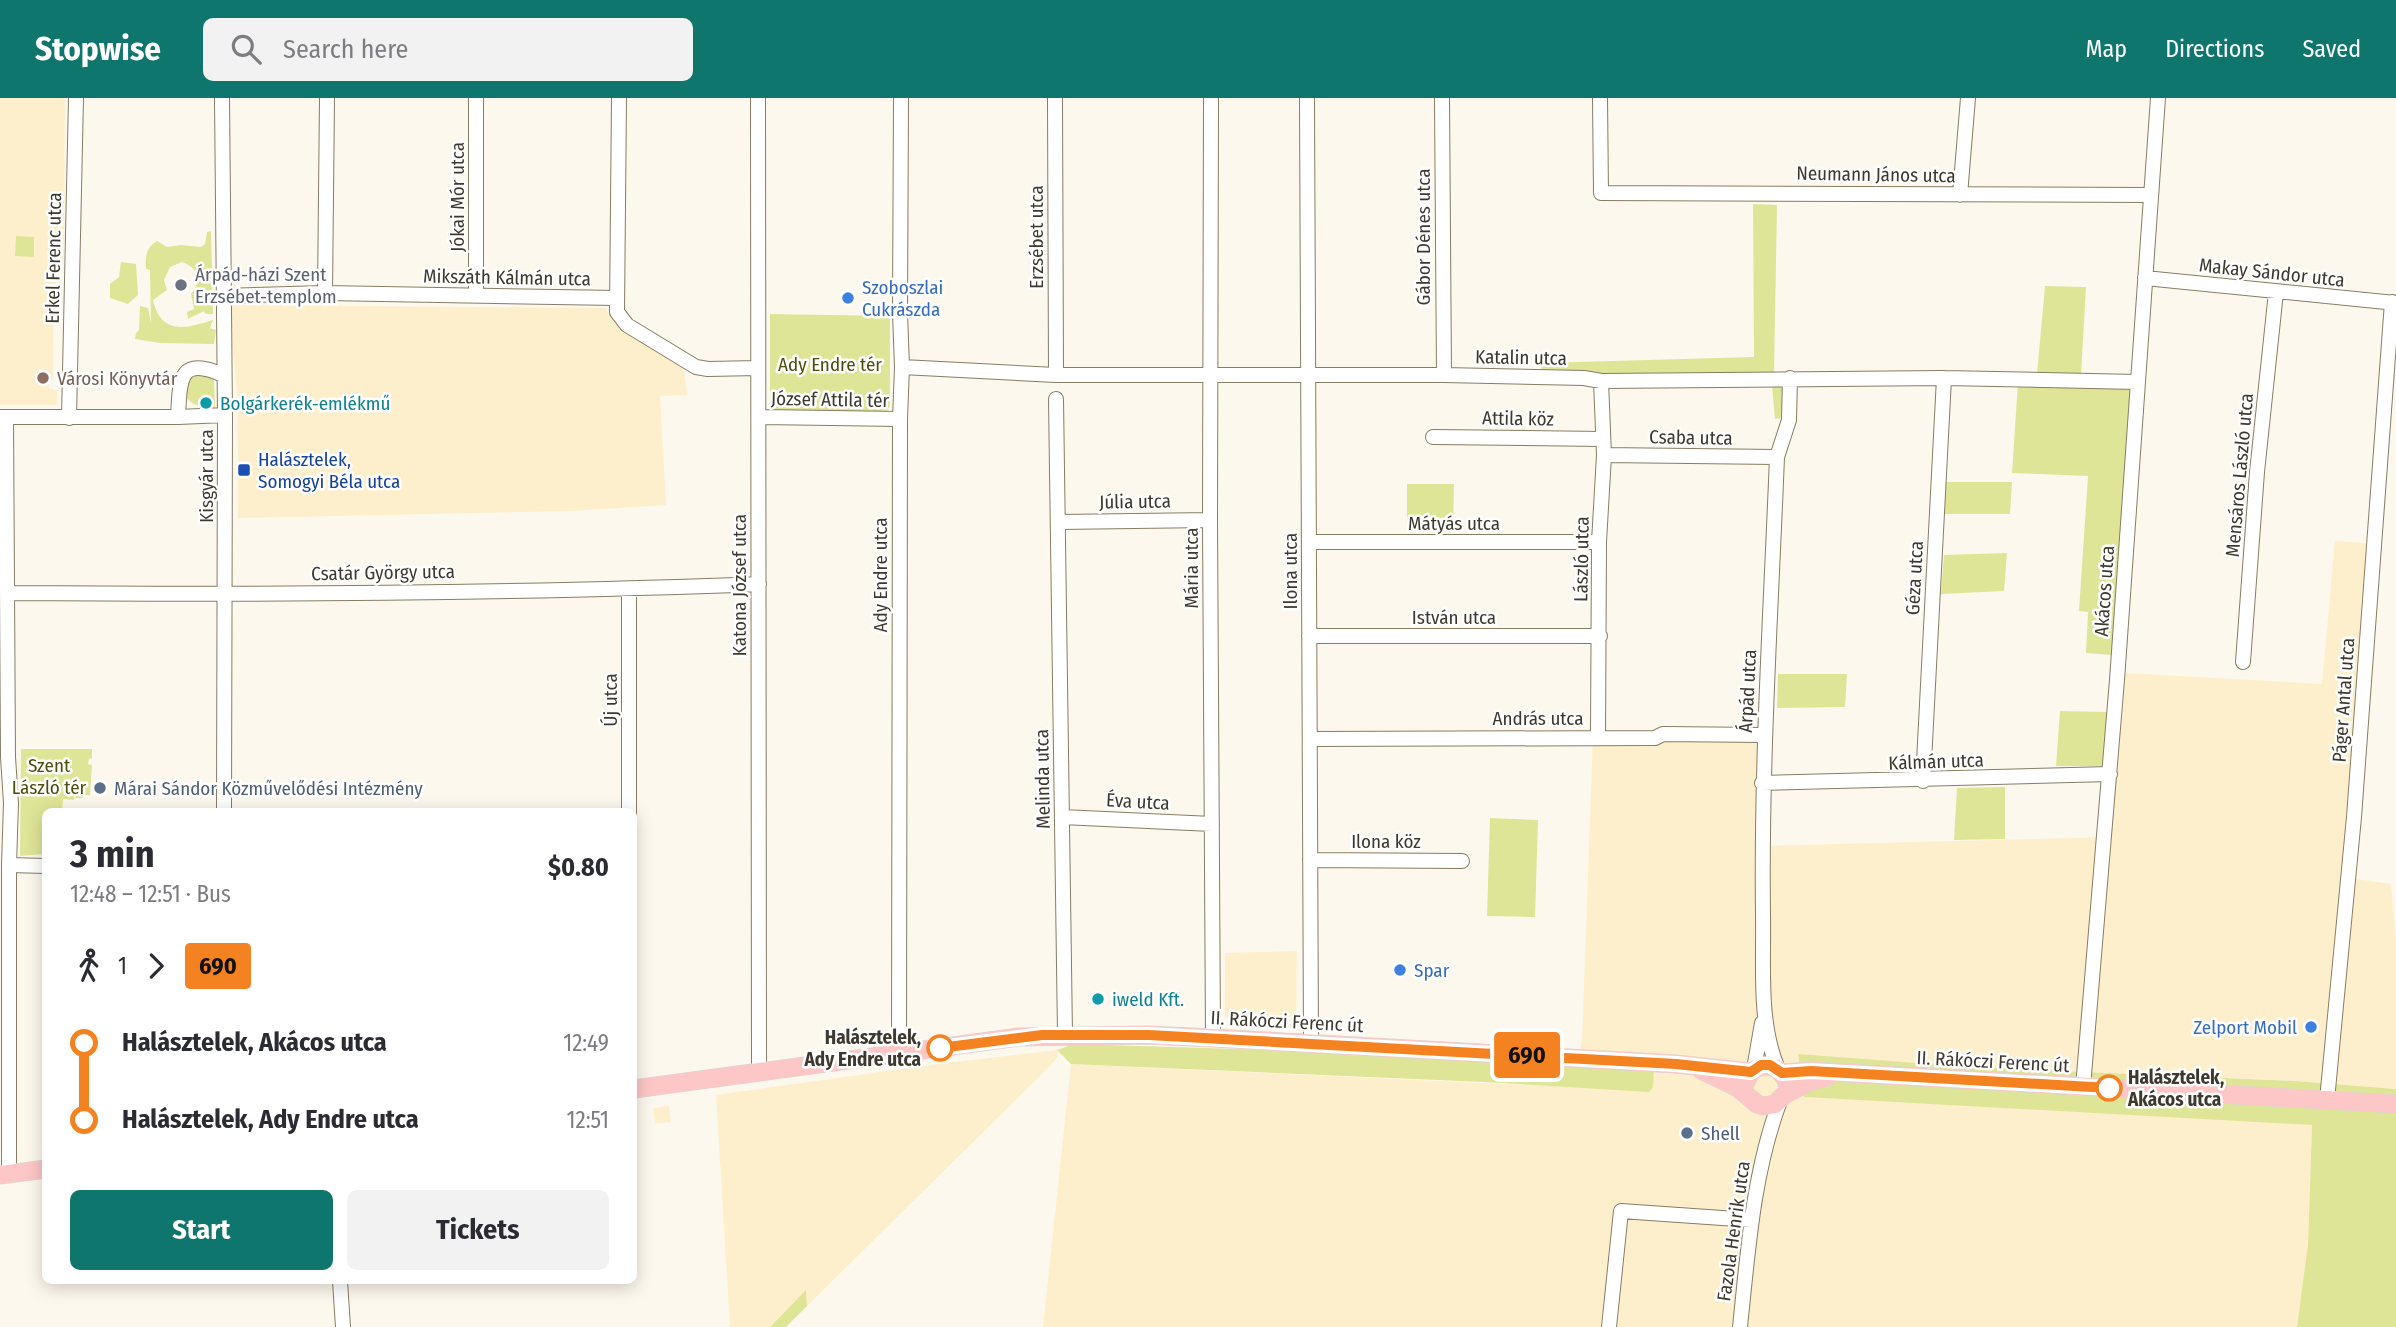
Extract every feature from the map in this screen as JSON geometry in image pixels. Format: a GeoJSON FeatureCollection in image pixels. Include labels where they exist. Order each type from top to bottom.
{"type":"FeatureCollection","features":[{"type":"Feature","properties":{"kind":"main road","name":"II. Rákóczi Ferenc út"},"geometry":{"type":"LineString","coordinates":[[637,1089],[1018,1037],[1149,1035],[1752,1070],[1761,1065],[1770,1065],[1780,1071],[2396,1104]]}},
{"type":"Feature","properties":{"kind":"main road","name":"II. Rákóczi Ferenc út"},"geometry":{"type":"LineString","coordinates":[[1690,1065],[1712,1074],[1753,1100],[1769,1106],[1811,1081],[1840,1073]]}},
{"type":"Feature","properties":{"kind":"main road"},"geometry":{"type":"LineString","coordinates":[[1752,1070],[1746,1079],[1745,1087],[1753,1100]]}},
{"type":"Feature","properties":{"kind":"main road"},"geometry":{"type":"LineString","coordinates":[[1780,1071],[1786,1087],[1782,1098]]}},
{"type":"Feature","properties":{"kind":"main road"},"geometry":{"type":"LineString","coordinates":[[5,1174],[42,1169]]}},
{"type":"Feature","properties":{"kind":"street","name":"Erkel Ferenc utca"},"geometry":{"type":"LineString","coordinates":[[69,418],[76,98]]}},
{"type":"Feature","properties":{"kind":"street","name":"Kisgyár utca"},"geometry":{"type":"LineString","coordinates":[[222,98],[225,415],[224,808]]}},
{"type":"Feature","properties":{"kind":"street"},"geometry":{"type":"LineString","coordinates":[[325,293],[327,98]]}},
{"type":"Feature","properties":{"kind":"street","name":"Jókai Mór utca"},"geometry":{"type":"LineString","coordinates":[[476,98],[476,296]]}},
{"type":"Feature","properties":{"kind":"street"},"geometry":{"type":"LineString","coordinates":[[617,298],[619,98]]}},
{"type":"Feature","properties":{"kind":"street","name":"Katona József utca"},"geometry":{"type":"LineString","coordinates":[[758,98],[759,1072]]}},
{"type":"Feature","properties":{"kind":"street","name":"Ady Endre utca"},"geometry":{"type":"LineString","coordinates":[[899,1053],[901,98]]}},
{"type":"Feature","properties":{"kind":"street","name":"Erzsébet utca"},"geometry":{"type":"LineString","coordinates":[[1055,98],[1056,375]]}},
{"type":"Feature","properties":{"kind":"street","name":"Mária utca"},"geometry":{"type":"LineString","coordinates":[[1211,98],[1213,1038]]}},
{"type":"Feature","properties":{"kind":"street","name":"Ilona utca"},"geometry":{"type":"LineString","coordinates":[[1307,98],[1311,1044]]}},
{"type":"Feature","properties":{"kind":"street","name":"Gábor Dénes utca"},"geometry":{"type":"LineString","coordinates":[[1441,98],[1444,375]]}},
{"type":"Feature","properties":{"kind":"street","name":"Neumann János utca"},"geometry":{"type":"LineString","coordinates":[[1600,98],[1601,194],[2150,195]]}},
{"type":"Feature","properties":{"kind":"street"},"geometry":{"type":"LineString","coordinates":[[1960,195],[1968,98]]}},
{"type":"Feature","properties":{"kind":"street","name":"Akácos utca"},"geometry":{"type":"LineString","coordinates":[[2083,1087],[2110,774],[2158,98]]}},
{"type":"Feature","properties":{"kind":"street","name":"Makay Sándor utca"},"geometry":{"type":"LineString","coordinates":[[2145,278],[2394,302]]}},
{"type":"Feature","properties":{"kind":"street","name":"Mensáros László utca"},"geometry":{"type":"LineString","coordinates":[[2244,662],[2257,472],[2276,292]]}},
{"type":"Feature","properties":{"kind":"street","name":"Mikszáth Kálmán utca"},"geometry":{"type":"LineString","coordinates":[[223,296],[325,293],[617,298],[617,312],[626,325],[696,367],[758,368]]}},
{"type":"Feature","properties":{"kind":"street","name":"Páger Antal utca"},"geometry":{"type":"LineString","coordinates":[[2327,1100],[2354,817],[2394,302]]}},
{"type":"Feature","properties":{"kind":"street"},"geometry":{"type":"LineString","coordinates":[[178,417],[180,382],[189,370],[205,367],[223,375]]}},
{"type":"Feature","properties":{"kind":"street","name":"Katalin utca"},"geometry":{"type":"LineString","coordinates":[[902,367],[1056,375],[1444,375],[1584,378],[1601,381],[1944,378],[2138,382]]}},
{"type":"Feature","properties":{"kind":"street","name":"Géza utca"},"geometry":{"type":"LineString","coordinates":[[1923,781],[1944,378]]}},
{"type":"Feature","properties":{"kind":"street","name":"Árpád utca"},"geometry":{"type":"LineString","coordinates":[[1780,1071],[1771,1054],[1765,1008],[1762,783],[1777,457],[1788,419],[1790,379]]}},
{"type":"Feature","properties":{"kind":"street","name":"László utca"},"geometry":{"type":"LineString","coordinates":[[1598,737],[1599,542],[1604,455],[1601,381]]}},
{"type":"Feature","properties":{"kind":"street","name":"Melinda utca"},"geometry":{"type":"LineString","coordinates":[[1056,399],[1065,1035]]}},
{"type":"Feature","properties":{"kind":"street"},"geometry":{"type":"LineString","coordinates":[[5,1174],[9,865],[5,784],[8,593],[3,417],[225,415]]}},
{"type":"Feature","properties":{"kind":"street","name":"József Attila tér"},"geometry":{"type":"LineString","coordinates":[[759,417],[900,419]]}},
{"type":"Feature","properties":{"kind":"street","name":"Attila köz"},"geometry":{"type":"LineString","coordinates":[[1433,436],[1603,439]]}},
{"type":"Feature","properties":{"kind":"street","name":"Csaba utca"},"geometry":{"type":"LineString","coordinates":[[1604,455],[1777,457]]}},
{"type":"Feature","properties":{"kind":"street","name":"Júlia utca"},"geometry":{"type":"LineString","coordinates":[[1059,522],[1210,520]]}},
{"type":"Feature","properties":{"kind":"street","name":"Mátyás utca"},"geometry":{"type":"LineString","coordinates":[[1309,542],[1599,542]]}},
{"type":"Feature","properties":{"kind":"street","name":"Csatár György utca"},"geometry":{"type":"LineString","coordinates":[[8,593],[629,589],[759,584]]}},
{"type":"Feature","properties":{"kind":"street","name":"Új utca"},"geometry":{"type":"LineString","coordinates":[[629,589],[629,808]]}},
{"type":"Feature","properties":{"kind":"street","name":"István utca"},"geometry":{"type":"LineString","coordinates":[[1309,636],[1600,636]]}},
{"type":"Feature","properties":{"kind":"street","name":"András utca"},"geometry":{"type":"LineString","coordinates":[[1310,739],[1764,735]]}},
{"type":"Feature","properties":{"kind":"street","name":"Kálmán utca"},"geometry":{"type":"LineString","coordinates":[[1762,783],[1923,781],[2110,774]]}},
{"type":"Feature","properties":{"kind":"street","name":"Éva utca"},"geometry":{"type":"LineString","coordinates":[[1062,817],[1212,824]]}},
{"type":"Feature","properties":{"kind":"street","name":"Ilona köz"},"geometry":{"type":"LineString","coordinates":[[1310,860],[1462,861]]}},
{"type":"Feature","properties":{"kind":"street"},"geometry":{"type":"LineString","coordinates":[[9,865],[42,866]]}},
{"type":"Feature","properties":{"kind":"street","name":"Árpád utca"},"geometry":{"type":"LineString","coordinates":[[1752,1070],[1765,1008]]}},
{"type":"Feature","properties":{"kind":"street"},"geometry":{"type":"LineString","coordinates":[[1766,1141],[1782,1098]]}},
{"type":"Feature","properties":{"kind":"street"},"geometry":{"type":"LineString","coordinates":[[1753,1100],[1762,1115],[1766,1141]]}},
{"type":"Feature","properties":{"kind":"street","name":"Fazola Henrik utca"},"geometry":{"type":"LineString","coordinates":[[1740,1327],[1751,1220],[1766,1141]]}},
{"type":"Feature","properties":{"kind":"street"},"geometry":{"type":"LineString","coordinates":[[1609,1327],[1621,1211],[1751,1220]]}},
{"type":"Feature","properties":{"kind":"street"},"geometry":{"type":"LineString","coordinates":[[340,1284],[343,1327]]}},
{"type":"Feature","properties":{"kind":"shaded area"},"geometry":{"type":"Polygon","coordinates":[[[0,98],[65,98],[64,259],[54,288],[53,380],[48,380],[49,389],[57,390],[57,405],[0,405],[0,98]]]}},
{"type":"Feature","properties":{"kind":"shaded area"},"geometry":{"type":"Polygon","coordinates":[[[229,305],[605,308],[615,324],[684,369],[687,395],[660,396],[666,505],[571,511],[238,518],[238,405],[229,305]]]}},
{"type":"Feature","properties":{"kind":"shaded area"},"geometry":{"type":"Polygon","coordinates":[[[2335,541],[2379,544],[2350,878],[2391,884],[2396,940],[2396,1089],[2295,1081],[1969,1067],[1798,1055],[1805,1097],[2312,1124],[2308,1244],[2297,1327],[1043,1327],[1071,1064],[1615,1089],[1578,1067],[1582,1039],[1593,737],[1764,735],[1762,846],[2111,837],[2126,673],[2322,684],[2335,541]]]}},
{"type":"Feature","properties":{"kind":"shaded area"},"geometry":{"type":"Polygon","coordinates":[[[1297,951],[1296,1017],[1225,1017],[1225,953],[1297,951]]]}},
{"type":"Feature","properties":{"kind":"shaded area"},"geometry":{"type":"Polygon","coordinates":[[[1057,1050],[1058,1057],[1048,1068],[807,1306],[806,1291],[769,1327],[730,1327],[716,1095],[1057,1050]]]}},
{"type":"Feature","properties":{"kind":"shaded area"},"geometry":{"type":"Polygon","coordinates":[[[669,1106],[671,1122],[655,1124],[653,1108],[669,1106]]]}},
{"type":"Feature","properties":{"kind":"green space"},"geometry":{"type":"Polygon","coordinates":[[[1753,204],[1777,205],[1774,374],[1786,386],[1782,418],[1775,419],[1772,386],[1542,372],[1541,363],[1754,357],[1753,204]]]}},
{"type":"Feature","properties":{"kind":"green space"},"geometry":{"type":"Polygon","coordinates":[[[211,231],[213,314],[206,314],[204,311],[188,319],[187,312],[194,309],[191,294],[197,284],[197,275],[182,262],[170,267],[164,280],[167,290],[153,300],[162,319],[168,324],[184,327],[213,320],[210,328],[216,330],[214,344],[160,343],[135,339],[139,330],[140,306],[148,308],[151,323],[150,270],[146,269],[150,246],[157,241],[167,247],[201,247],[205,244],[207,232],[211,231]]]}},
{"type":"Feature","properties":{"kind":"green space"},"geometry":{"type":"Polygon","coordinates":[[[16,236],[34,237],[34,257],[15,256],[16,236]]]}},
{"type":"Feature","properties":{"kind":"green space"},"geometry":{"type":"Polygon","coordinates":[[[121,262],[136,264],[138,295],[128,304],[110,298],[110,284],[119,277],[121,262]]]}},
{"type":"Feature","properties":{"kind":"green space"},"geometry":{"type":"Polygon","coordinates":[[[2045,286],[2086,287],[2081,375],[2037,374],[2045,286]]]}},
{"type":"Feature","properties":{"kind":"green space","name":"Ady Endre tér"},"geometry":{"type":"Polygon","coordinates":[[[770,314],[890,316],[890,406],[885,413],[770,411],[770,314]]]}},
{"type":"Feature","properties":{"kind":"green space"},"geometry":{"type":"Polygon","coordinates":[[[198,374],[210,375],[214,380],[215,407],[194,404],[185,395],[188,381],[198,374]]]}},
{"type":"Feature","properties":{"kind":"green space"},"geometry":{"type":"Polygon","coordinates":[[[2018,382],[2134,389],[2112,655],[2086,653],[2088,612],[2079,611],[2088,476],[2012,473],[2018,382]]]}},
{"type":"Feature","properties":{"kind":"green space"},"geometry":{"type":"Polygon","coordinates":[[[1946,482],[2012,482],[2010,514],[1944,514],[1946,482]]]}},
{"type":"Feature","properties":{"kind":"green space"},"geometry":{"type":"Polygon","coordinates":[[[1407,484],[1454,484],[1453,531],[1407,531],[1407,484]]]}},
{"type":"Feature","properties":{"kind":"green space"},"geometry":{"type":"Polygon","coordinates":[[[2007,553],[2004,591],[1941,594],[1944,555],[2007,553]]]}},
{"type":"Feature","properties":{"kind":"green space"},"geometry":{"type":"Polygon","coordinates":[[[1778,674],[1847,674],[1845,707],[1777,708],[1778,674]]]}},
{"type":"Feature","properties":{"kind":"green space"},"geometry":{"type":"Polygon","coordinates":[[[2060,711],[2108,712],[2103,766],[2056,766],[2060,711]]]}},
{"type":"Feature","properties":{"kind":"green space","name":"Szent László tér"},"geometry":{"type":"Polygon","coordinates":[[[21,749],[92,749],[92,758],[88,764],[92,765],[90,795],[74,800],[63,799],[62,808],[42,808],[42,854],[20,856],[21,749]]]}},
{"type":"Feature","properties":{"kind":"green space"},"geometry":{"type":"Polygon","coordinates":[[[2005,787],[2005,839],[1954,840],[1957,788],[2005,787]]]}},
{"type":"Feature","properties":{"kind":"green space"},"geometry":{"type":"Polygon","coordinates":[[[1490,818],[1538,820],[1535,917],[1487,916],[1490,818]]]}},
{"type":"Feature","properties":{"kind":"green space"},"geometry":{"type":"Polygon","coordinates":[[[1074,1044],[1307,1051],[1578,1067],[1589,1065],[1654,1068],[1653,1087],[1649,1092],[1071,1064],[1057,1050],[1074,1044]]]}},
{"type":"Feature","properties":{"kind":"green space"},"geometry":{"type":"Polygon","coordinates":[[[1798,1054],[1969,1067],[2295,1081],[2396,1089],[2396,1327],[2297,1327],[2308,1244],[2312,1125],[1804,1097],[1798,1054]]]}},
{"type":"Feature","properties":{"kind":"green space"},"geometry":{"type":"Polygon","coordinates":[[[806,1290],[807,1306],[786,1327],[770,1327],[806,1290]]]}},
{"type":"Feature","properties":{"kind":"bus line","name":"690"},"geometry":{"type":"LineString","coordinates":[[940,1048],[1042,1035],[1149,1035],[1712,1066],[1751,1072],[1761,1065],[1770,1065],[1782,1073],[1811,1071],[2109,1088]]}},
{"type":"Feature","properties":{"kind":"place","name":"Árpád-házi Szent Erzsébet-templom"},"geometry":{"type":"Point","coordinates":[181,285]}},
{"type":"Feature","properties":{"kind":"place","name":"Szoboszlai Cukrászda"},"geometry":{"type":"Point","coordinates":[848,298]}},
{"type":"Feature","properties":{"kind":"place","name":"Városi Könyvtár"},"geometry":{"type":"Point","coordinates":[43,378]}},
{"type":"Feature","properties":{"kind":"place","name":"Bolgárkerék-emlékmű"},"geometry":{"type":"Point","coordinates":[206,403]}},
{"type":"Feature","properties":{"kind":"place","name":"Halásztelek, Somogyi Béla utca"},"geometry":{"type":"Point","coordinates":[244,470]}},
{"type":"Feature","properties":{"kind":"place","name":"Márai Sándor Közművelődési Intézmény"},"geometry":{"type":"Point","coordinates":[100,788]}},
{"type":"Feature","properties":{"kind":"place","name":"Spar"},"geometry":{"type":"Point","coordinates":[1400,970]}},
{"type":"Feature","properties":{"kind":"place","name":"iweld Kft."},"geometry":{"type":"Point","coordinates":[1098,999]}},
{"type":"Feature","properties":{"kind":"place","name":"Zelport Mobil"},"geometry":{"type":"Point","coordinates":[2311,1027]}},
{"type":"Feature","properties":{"kind":"place","name":"Halásztelek, Ady Endre utca"},"geometry":{"type":"Point","coordinates":[940,1048]}},
{"type":"Feature","properties":{"kind":"place","name":"Halásztelek, Akácos utca"},"geometry":{"type":"Point","coordinates":[2109,1088]}},
{"type":"Feature","properties":{"kind":"place","name":"Shell"},"geometry":{"type":"Point","coordinates":[1687,1133]}}]}
